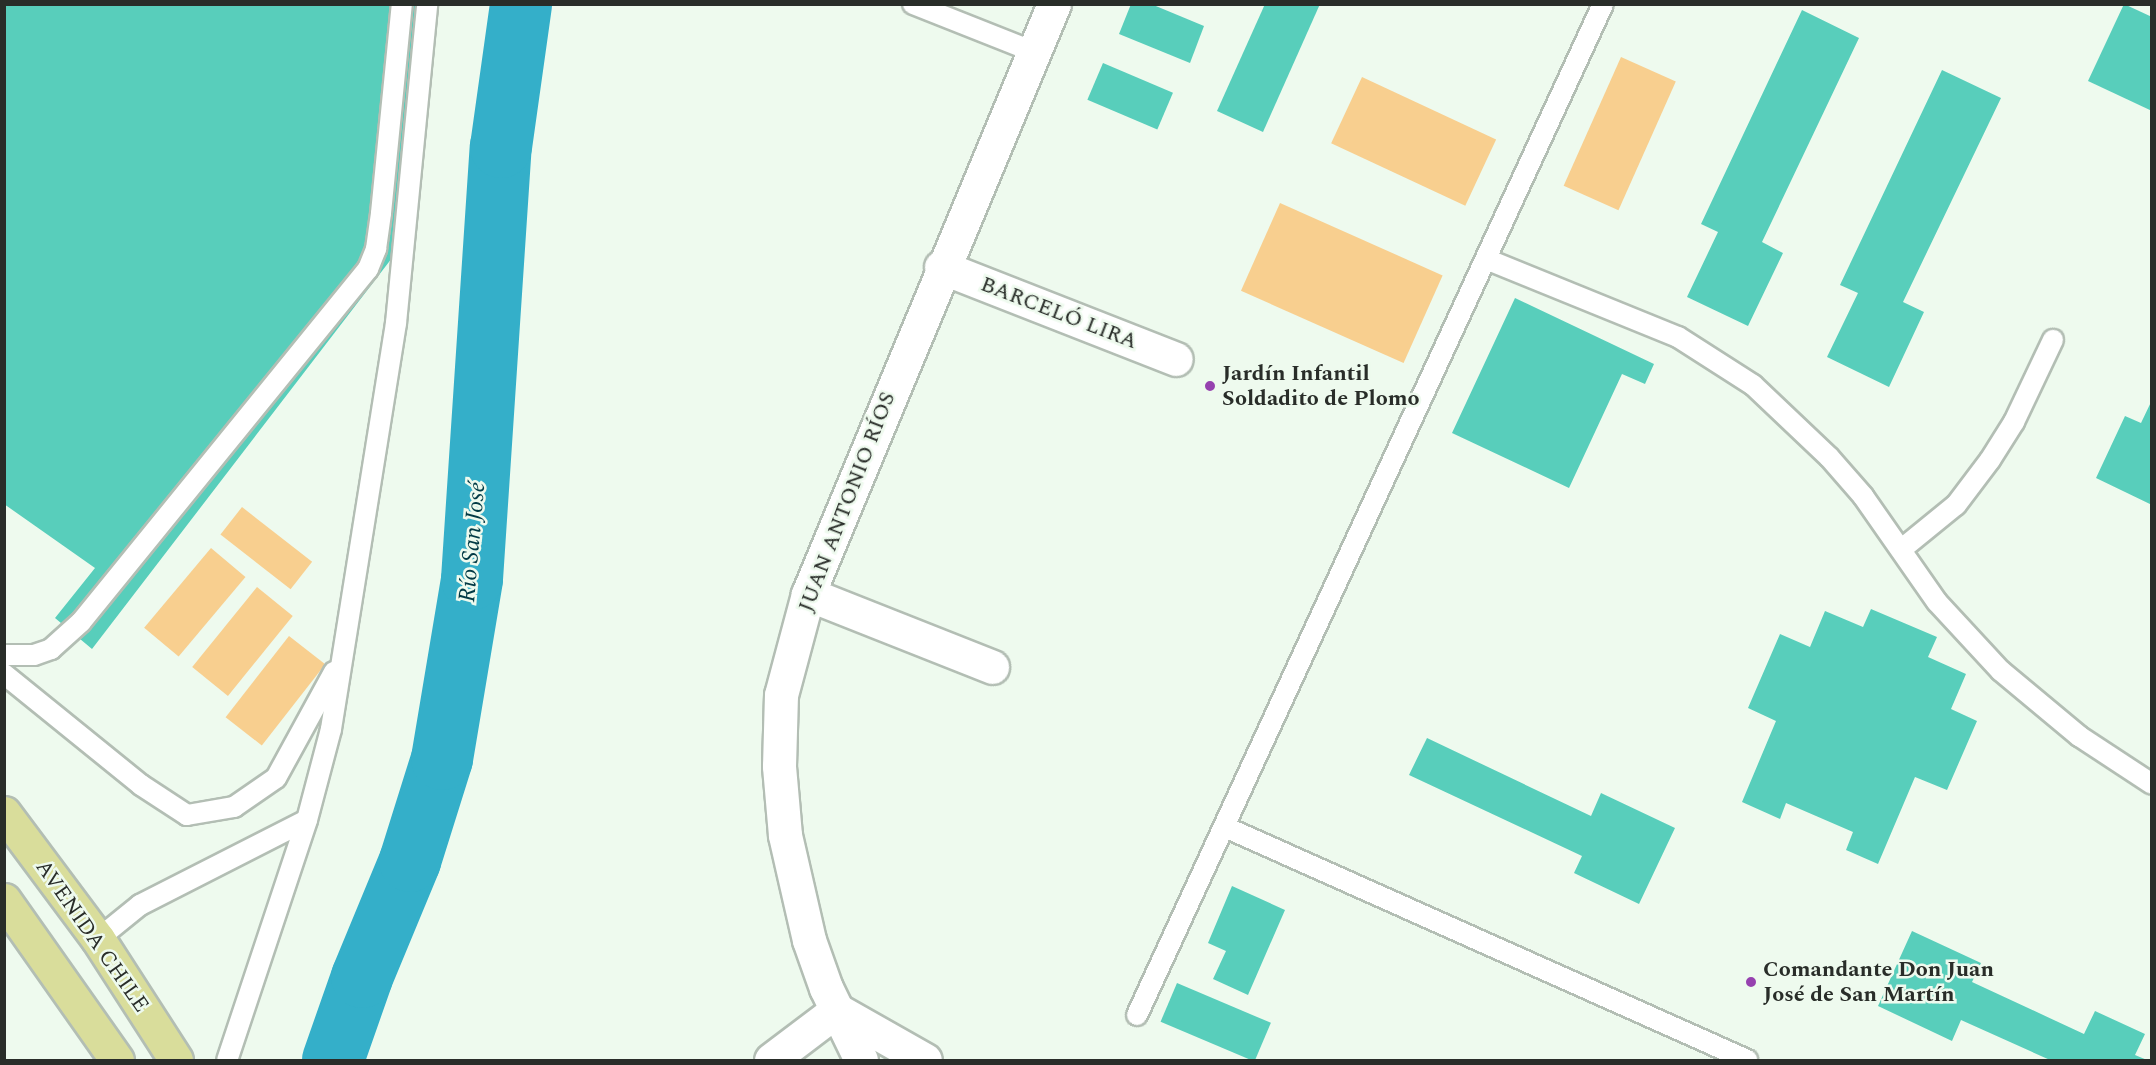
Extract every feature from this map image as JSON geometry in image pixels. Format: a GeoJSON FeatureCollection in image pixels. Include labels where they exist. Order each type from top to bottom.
{"type":"FeatureCollection","features":[{"type":"Feature","properties":{"kind":"main road","name":"JUAN ANTONIO RÍOS"},"geometry":{"type":"LineString","coordinates":[[861,1060],[837,1010],[809,940],[785,835],[779,766],[781,695],[808,594],[941,267],[1054,4]]}},
{"type":"Feature","properties":{"kind":"main road","name":"BARCELÓ LIRA"},"geometry":{"type":"LineString","coordinates":[[941,267],[1176,359]]}},
{"type":"Feature","properties":{"kind":"main road"},"geometry":{"type":"LineString","coordinates":[[808,594],[992,667]]}},
{"type":"Feature","properties":{"kind":"main road","name":"AVENIDA CHILE"},"geometry":{"type":"LineString","coordinates":[[4,813],[98,939],[176,1060]]}},
{"type":"Feature","properties":{"kind":"main road"},"geometry":{"type":"LineString","coordinates":[[4,900],[117,1060]]}},
{"type":"Feature","properties":{"kind":"main road"},"geometry":{"type":"LineString","coordinates":[[771,1060],[837,1010],[925,1060]]}},
{"type":"Feature","properties":{"kind":"lane"},"geometry":{"type":"LineString","coordinates":[[4,655],[34,655],[51,649],[81,622],[368,269],[376,249],[381,213],[402,4]]}},
{"type":"Feature","properties":{"kind":"lane"},"geometry":{"type":"LineString","coordinates":[[227,1060],[306,820],[331,729],[396,323],[427,4]]}},
{"type":"Feature","properties":{"kind":"lane"},"geometry":{"type":"LineString","coordinates":[[913,4],[1034,52]]}},
{"type":"Feature","properties":{"kind":"lane"},"geometry":{"type":"LineString","coordinates":[[1137,1015],[1604,4]]}},
{"type":"Feature","properties":{"kind":"lane"},"geometry":{"type":"LineString","coordinates":[[1486,259],[1639,319],[1716,359],[1773,401],[1822,449],[1903,548],[1937,602],[2001,671],[2079,736],[2151,784]]}},
{"type":"Feature","properties":{"kind":"lane"},"geometry":{"type":"LineString","coordinates":[[1903,548],[1956,505],[1984,468],[2014,422],[2053,340]]}},
{"type":"Feature","properties":{"kind":"lane"},"geometry":{"type":"LineString","coordinates":[[4,674],[141,786],[187,815],[234,807],[276,778],[343,656]]}},
{"type":"Feature","properties":{"kind":"lane"},"geometry":{"type":"LineString","coordinates":[[98,939],[140,905],[306,820]]}},
{"type":"Feature","properties":{"kind":"lane"},"geometry":{"type":"LineString","coordinates":[[1225,827],[1747,1060]]}},
{"type":"Feature","properties":{"kind":"shaded area"},"geometry":{"type":"Polygon","coordinates":[[[1621,57],[1676,81],[1618,210],[1564,186],[1621,57]]]}},
{"type":"Feature","properties":{"kind":"shaded area"},"geometry":{"type":"Polygon","coordinates":[[[1362,77],[1496,140],[1465,206],[1331,143],[1362,77]]]}},
{"type":"Feature","properties":{"kind":"shaded area"},"geometry":{"type":"Polygon","coordinates":[[[1280,203],[1443,275],[1404,363],[1241,291],[1280,203]]]}},
{"type":"Feature","properties":{"kind":"shaded area"},"geometry":{"type":"Polygon","coordinates":[[[242,507],[312,562],[291,589],[220,535],[242,507]]]}},
{"type":"Feature","properties":{"kind":"shaded area"},"geometry":{"type":"Polygon","coordinates":[[[211,548],[245,577],[179,657],[144,628],[211,548]]]}},
{"type":"Feature","properties":{"kind":"shaded area"},"geometry":{"type":"Polygon","coordinates":[[[257,587],[293,616],[228,696],[192,667],[257,587]]]}},
{"type":"Feature","properties":{"kind":"shaded area"},"geometry":{"type":"Polygon","coordinates":[[[289,636],[325,664],[262,745],[226,717],[289,636]]]}},
{"type":"Feature","properties":{"kind":"building"},"geometry":{"type":"Polygon","coordinates":[[[4,4],[417,4],[392,258],[92,649],[55,618],[95,568],[4,504],[4,4]]]}},
{"type":"Feature","properties":{"kind":"building"},"geometry":{"type":"Polygon","coordinates":[[[1131,4],[1151,4],[1204,26],[1190,63],[1119,34],[1131,4]]]}},
{"type":"Feature","properties":{"kind":"building"},"geometry":{"type":"Polygon","coordinates":[[[1265,4],[1320,4],[1263,132],[1217,111],[1265,4]]]}},
{"type":"Feature","properties":{"kind":"building"},"geometry":{"type":"Polygon","coordinates":[[[2124,4],[2152,17],[2152,111],[2088,81],[2124,4]]]}},
{"type":"Feature","properties":{"kind":"building"},"geometry":{"type":"Polygon","coordinates":[[[1802,10],[1859,38],[1762,242],[1783,253],[1748,326],[1687,297],[1718,232],[1701,224],[1802,10]]]}},
{"type":"Feature","properties":{"kind":"building"},"geometry":{"type":"Polygon","coordinates":[[[1103,63],[1173,93],[1157,130],[1087,100],[1103,63]]]}},
{"type":"Feature","properties":{"kind":"building"},"geometry":{"type":"Polygon","coordinates":[[[1942,70],[2001,98],[1903,302],[1924,312],[1889,387],[1827,357],[1858,293],[1840,285],[1942,70]]]}},
{"type":"Feature","properties":{"kind":"building"},"geometry":{"type":"Polygon","coordinates":[[[1515,298],[1654,364],[1645,384],[1622,374],[1569,488],[1452,433],[1515,298]]]}},
{"type":"Feature","properties":{"kind":"building"},"geometry":{"type":"Polygon","coordinates":[[[2152,400],[2152,505],[2096,478],[2125,416],[2141,423],[2152,400]]]}},
{"type":"Feature","properties":{"kind":"building"},"geometry":{"type":"Polygon","coordinates":[[[1871,609],[1937,637],[1928,657],[1966,674],[1951,709],[1977,721],[1947,790],[1915,777],[1878,864],[1846,850],[1853,832],[1786,803],[1780,819],[1742,802],[1776,721],[1748,708],[1780,634],[1810,647],[1825,611],[1863,627],[1871,609]]]}},
{"type":"Feature","properties":{"kind":"building"},"geometry":{"type":"Polygon","coordinates":[[[1427,738],[1591,816],[1601,793],[1675,828],[1639,904],[1574,873],[1582,856],[1409,775],[1427,738]]]}},
{"type":"Feature","properties":{"kind":"building"},"geometry":{"type":"Polygon","coordinates":[[[1232,886],[1285,910],[1248,995],[1213,979],[1226,951],[1208,943],[1232,886]]]}},
{"type":"Feature","properties":{"kind":"building"},"geometry":{"type":"Polygon","coordinates":[[[1912,931],[1981,963],[1972,982],[2084,1034],[2095,1011],[2145,1034],[2135,1055],[2147,1060],[2050,1060],[1961,1020],[1952,1041],[1878,1006],[1912,931]]]}},
{"type":"Feature","properties":{"kind":"building"},"geometry":{"type":"Polygon","coordinates":[[[1177,983],[1271,1023],[1255,1060],[1251,1060],[1161,1022],[1177,983]]]}},
{"type":"Feature","properties":{"kind":"waterway","name":"Río San José"},"geometry":{"type":"LineString","coordinates":[[333,1060],[362,977],[410,861],[442,759],[472,579],[501,147],[521,4]]}},
{"type":"Feature","properties":{"kind":"place","name":"Jardín Infantil Soldadito de Plomo"},"geometry":{"type":"Point","coordinates":[1210,386]}},
{"type":"Feature","properties":{"kind":"place","name":"Comandante Don Juan José de San Martín"},"geometry":{"type":"Point","coordinates":[1751,982]}}]}
